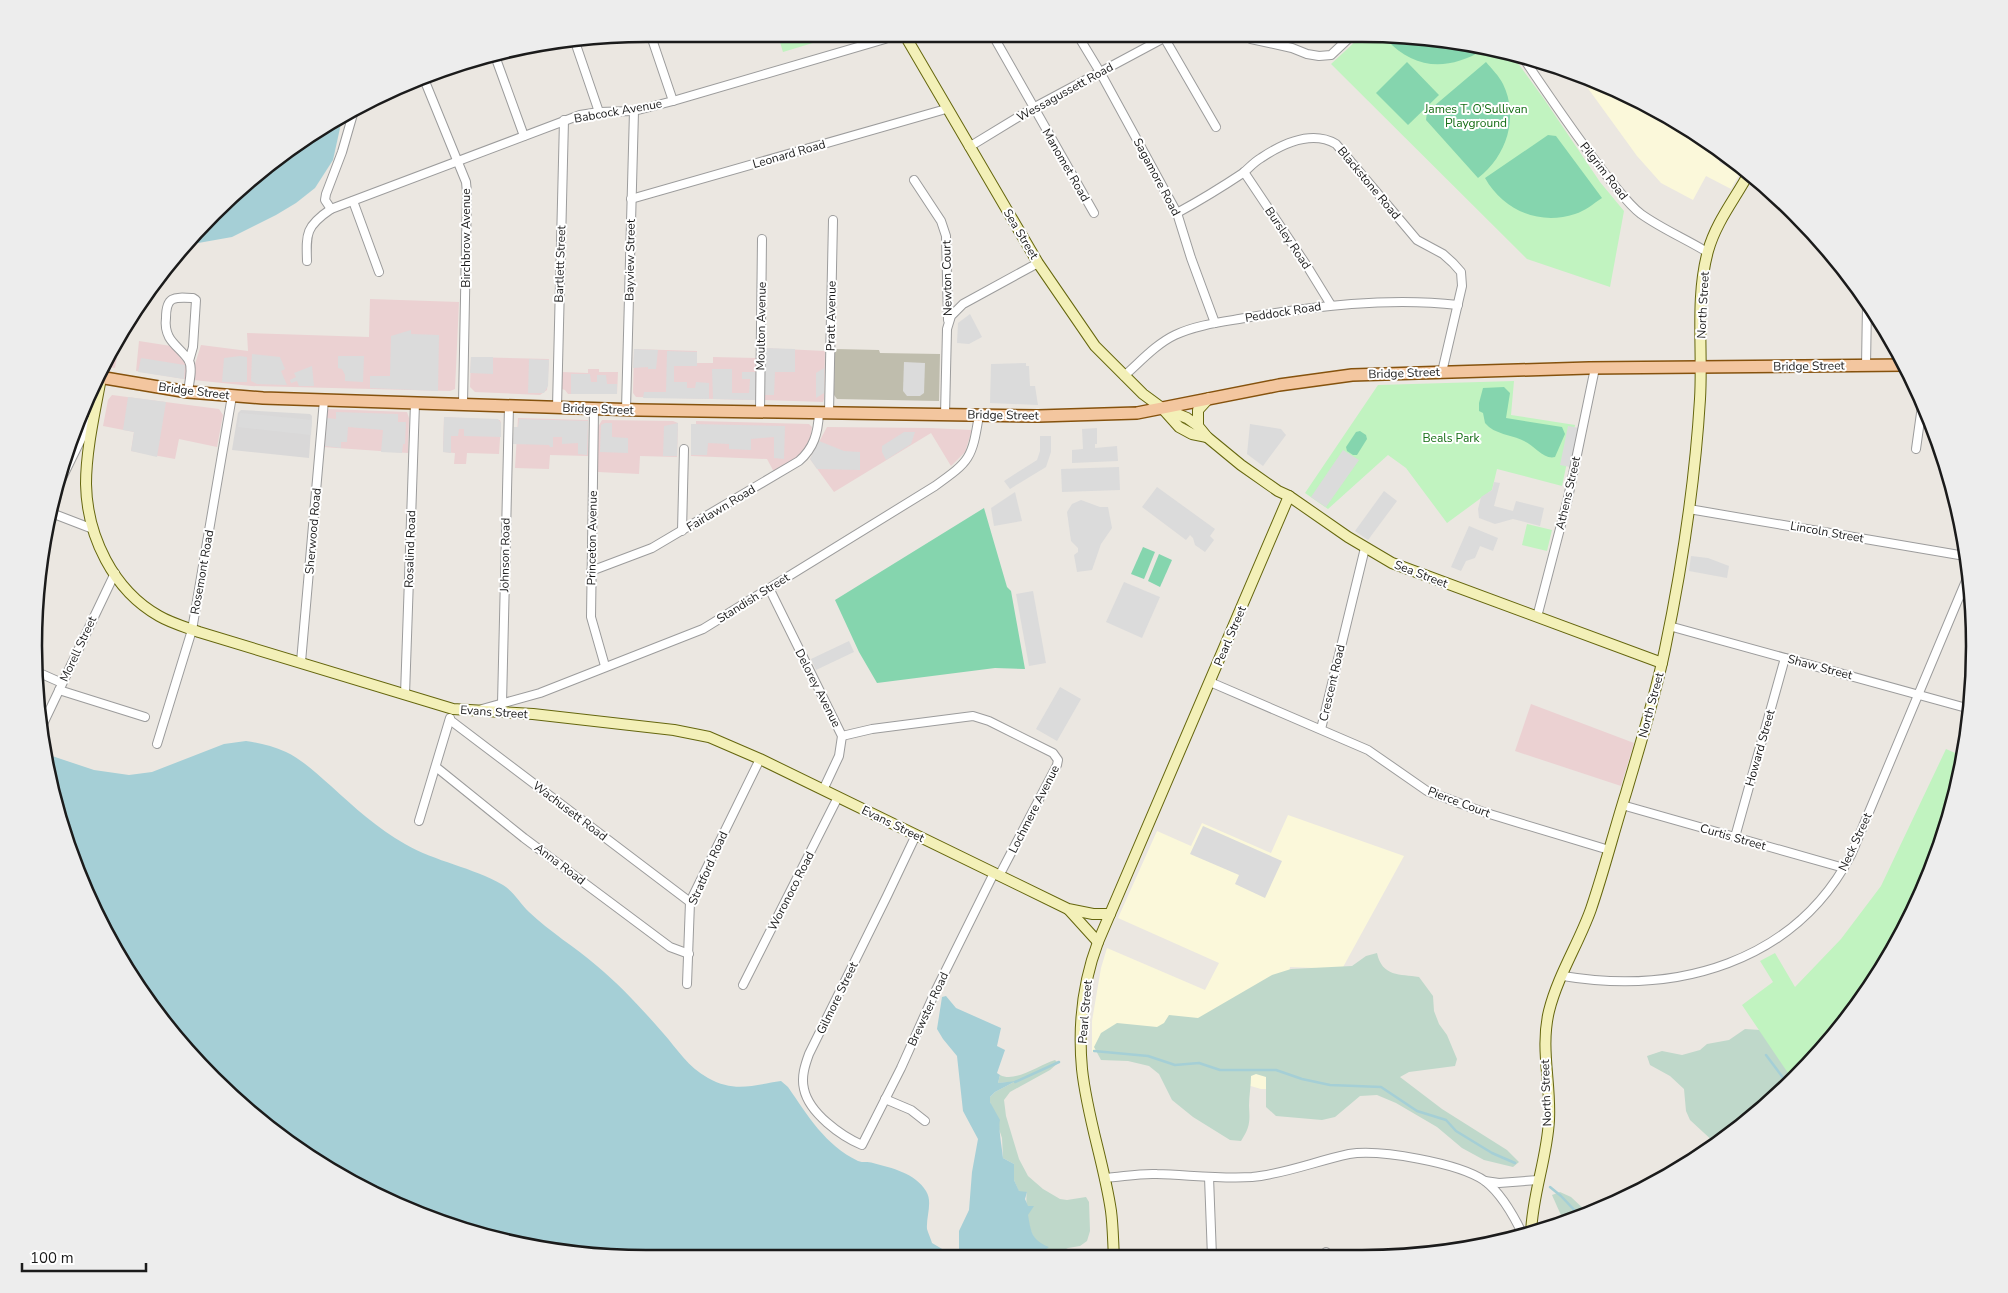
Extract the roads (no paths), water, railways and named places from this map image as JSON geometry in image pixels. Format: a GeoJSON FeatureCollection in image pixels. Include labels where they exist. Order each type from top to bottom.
{"type":"FeatureCollection","features":[{"type":"Feature","properties":{"kind":"main road","name":"Bridge Street"},"geometry":{"type":"LineString","coordinates":[[105,379],[188,392],[324,400],[556,408],[1044,416],[1137,413],[1313,379],[1352,375],[1595,368],[1896,365]]}},
{"type":"Feature","properties":{"kind":"street"},"geometry":{"type":"LineString","coordinates":[[653,42],[673,101]]}},
{"type":"Feature","properties":{"kind":"street","name":"Babcock Avenue"},"geometry":{"type":"LineString","coordinates":[[307,261],[308,231],[317,219],[331,209],[564,120],[599,112],[634,111],[875,42]]}},
{"type":"Feature","properties":{"kind":"street","name":"Sea Street"},"geometry":{"type":"LineString","coordinates":[[908,42],[1038,263],[1095,346],[1143,394],[1162,408],[1178,427],[1192,434],[1207,436]]}},
{"type":"Feature","properties":{"kind":"street","name":"Manomet Road"},"geometry":{"type":"LineString","coordinates":[[997,42],[1094,213]]}},
{"type":"Feature","properties":{"kind":"street","name":"Sagamore Road"},"geometry":{"type":"LineString","coordinates":[[1082,42],[1177,213],[1215,323]]}},
{"type":"Feature","properties":{"kind":"street","name":"Wessagussett Road"},"geometry":{"type":"LineString","coordinates":[[968,147],[1033,108],[1158,42]]}},
{"type":"Feature","properties":{"kind":"street"},"geometry":{"type":"LineString","coordinates":[[1166,42],[1216,128]]}},
{"type":"Feature","properties":{"kind":"street"},"geometry":{"type":"LineString","coordinates":[[1265,42],[1319,56],[1331,54],[1345,42]]}},
{"type":"Feature","properties":{"kind":"street"},"geometry":{"type":"LineString","coordinates":[[1287,42],[1292,48]]}},
{"type":"Feature","properties":{"kind":"street"},"geometry":{"type":"LineString","coordinates":[[577,47],[599,112]]}},
{"type":"Feature","properties":{"kind":"street"},"geometry":{"type":"LineString","coordinates":[[497,61],[524,136]]}},
{"type":"Feature","properties":{"kind":"street","name":"Pilgrim Road"},"geometry":{"type":"LineString","coordinates":[[1529,67],[1592,157],[1630,204],[1653,221],[1707,252]]}},
{"type":"Feature","properties":{"kind":"street","name":"Birchbrow Avenue"},"geometry":{"type":"LineString","coordinates":[[426,84],[464,174],[467,193],[464,404]]}},
{"type":"Feature","properties":{"kind":"street","name":"Leonard Road"},"geometry":{"type":"LineString","coordinates":[[631,200],[946,109]]}},
{"type":"Feature","properties":{"kind":"street","name":"Bayview Street"},"geometry":{"type":"LineString","coordinates":[[626,409],[634,111]]}},
{"type":"Feature","properties":{"kind":"street"},"geometry":{"type":"LineString","coordinates":[[331,209],[325,198],[352,119]]}},
{"type":"Feature","properties":{"kind":"street","name":"Bartlett Street"},"geometry":{"type":"LineString","coordinates":[[556,408],[564,120]]}},
{"type":"Feature","properties":{"kind":"street","name":"Blackstone Road"},"geometry":{"type":"LineString","coordinates":[[1177,213],[1244,172],[1260,158],[1303,139],[1328,139],[1336,144],[1417,240],[1443,254],[1461,272],[1462,286],[1442,372]]}},
{"type":"Feature","properties":{"kind":"street","name":"Bursley Road"},"geometry":{"type":"LineString","coordinates":[[1244,172],[1331,305]]}},
{"type":"Feature","properties":{"kind":"street","name":"Newton Court"},"geometry":{"type":"LineString","coordinates":[[914,180],[941,221],[946,236],[948,324],[945,415]]}},
{"type":"Feature","properties":{"kind":"street","name":"North Street"},"geometry":{"type":"LineString","coordinates":[[1531,1226],[1549,1119],[1545,1055],[1547,1025],[1552,1001],[1590,911],[1662,663],[1689,508],[1702,368],[1701,315],[1707,252],[1713,234],[1745,180]]}},
{"type":"Feature","properties":{"kind":"street"},"geometry":{"type":"LineString","coordinates":[[353,201],[379,272]]}},
{"type":"Feature","properties":{"kind":"street","name":"Pratt Avenue"},"geometry":{"type":"LineString","coordinates":[[824,413],[833,220]]}},
{"type":"Feature","properties":{"kind":"street","name":"Moulton Avenue"},"geometry":{"type":"LineString","coordinates":[[760,412],[762,240]]}},
{"type":"Feature","properties":{"kind":"street"},"geometry":{"type":"LineString","coordinates":[[948,324],[956,310],[963,304],[1038,263]]}},
{"type":"Feature","properties":{"kind":"street"},"geometry":{"type":"LineString","coordinates":[[188,392],[189,361],[171,339],[165,326],[166,306],[176,298],[193,298],[196,300],[194,348],[189,361]]}},
{"type":"Feature","properties":{"kind":"street","name":"Peddock Road"},"geometry":{"type":"LineString","coordinates":[[1124,376],[1176,334],[1215,323],[1331,305],[1412,303],[1458,305]]}},
{"type":"Feature","properties":{"kind":"street"},"geometry":{"type":"LineString","coordinates":[[1866,366],[1867,316]]}},
{"type":"Feature","properties":{"kind":"street","name":"Athens Street"},"geometry":{"type":"LineString","coordinates":[[1538,617],[1568,498],[1595,368]]}},
{"type":"Feature","properties":{"kind":"street","name":"Evans Street"},"geometry":{"type":"LineString","coordinates":[[98,394],[86,483],[93,529],[102,553],[114,573],[124,586],[159,616],[192,630],[453,709],[533,714],[690,732],[716,740],[760,759],[1068,909],[1093,914],[1110,914]]}},
{"type":"Feature","properties":{"kind":"street","name":"Rosemont Road"},"geometry":{"type":"LineString","coordinates":[[157,744],[192,630],[232,396]]}},
{"type":"Feature","properties":{"kind":"street"},"geometry":{"type":"LineString","coordinates":[[1198,426],[1198,410],[1209,398]]}},
{"type":"Feature","properties":{"kind":"street","name":"Sherwood Road"},"geometry":{"type":"LineString","coordinates":[[301,662],[324,400]]}},
{"type":"Feature","properties":{"kind":"street","name":"Rosalind Road"},"geometry":{"type":"LineString","coordinates":[[405,695],[415,403]]}},
{"type":"Feature","properties":{"kind":"street","name":"Johnson Road"},"geometry":{"type":"LineString","coordinates":[[502,704],[509,406]]}},
{"type":"Feature","properties":{"kind":"street","name":"Princeton Avenue"},"geometry":{"type":"LineString","coordinates":[[594,408],[592,622],[606,666]]}},
{"type":"Feature","properties":{"kind":"street","name":"Sea Street"},"geometry":{"type":"LineString","coordinates":[[1162,408],[1187,418],[1249,471],[1278,492],[1289,496],[1366,548],[1392,563],[1662,663]]}},
{"type":"Feature","properties":{"kind":"street"},"geometry":{"type":"LineString","coordinates":[[76,450],[96,409]]}},
{"type":"Feature","properties":{"kind":"street","name":"Fairlawn Road"},"geometry":{"type":"LineString","coordinates":[[591,571],[652,548],[795,464],[806,455],[815,439],[824,413]]}},
{"type":"Feature","properties":{"kind":"street","name":"Standish Street"},"geometry":{"type":"LineString","coordinates":[[476,711],[540,692],[703,629],[935,486],[962,466],[972,450],[979,415]]}},
{"type":"Feature","properties":{"kind":"street"},"geometry":{"type":"LineString","coordinates":[[1916,449],[1921,417]]}},
{"type":"Feature","properties":{"kind":"street"},"geometry":{"type":"LineString","coordinates":[[682,531],[684,449]]}},
{"type":"Feature","properties":{"kind":"street","name":"Pearl Street"},"geometry":{"type":"LineString","coordinates":[[1114,1250],[1111,1213],[1082,1070],[1081,1039],[1086,985],[1098,942],[1289,496]]}},
{"type":"Feature","properties":{"kind":"street","name":"Lincoln Street"},"geometry":{"type":"LineString","coordinates":[[1689,508],[1958,555]]}},
{"type":"Feature","properties":{"kind":"street"},"geometry":{"type":"LineString","coordinates":[[57,515],[93,529]]}},
{"type":"Feature","properties":{"kind":"street","name":"Crescent Road"},"geometry":{"type":"LineString","coordinates":[[1210,682],[1321,729],[1366,548]]}},
{"type":"Feature","properties":{"kind":"street","name":"Morell Street"},"geometry":{"type":"LineString","coordinates":[[47,716],[114,573]]}},
{"type":"Feature","properties":{"kind":"street","name":"Delorey Avenue"},"geometry":{"type":"LineString","coordinates":[[769,588],[842,736],[840,756],[823,790]]}},
{"type":"Feature","properties":{"kind":"street","name":"Neck Street"},"geometry":{"type":"LineString","coordinates":[[1563,976],[1593,980],[1642,980],[1697,972],[1746,957],[1770,944],[1800,920],[1832,886],[1844,868],[1962,590]]}},
{"type":"Feature","properties":{"kind":"street","name":"Shaw Street"},"geometry":{"type":"LineString","coordinates":[[1669,626],[1962,708]]}},
{"type":"Feature","properties":{"kind":"street","name":"Howard Street"},"geometry":{"type":"LineString","coordinates":[[1735,837],[1786,658]]}},
{"type":"Feature","properties":{"kind":"street"},"geometry":{"type":"LineString","coordinates":[[44,676],[61,687],[145,717]]}},
{"type":"Feature","properties":{"kind":"street"},"geometry":{"type":"LineString","coordinates":[[419,821],[453,709]]}},
{"type":"Feature","properties":{"kind":"street","name":"Lochmere Avenue"},"geometry":{"type":"LineString","coordinates":[[842,736],[872,729],[973,716],[989,721],[1053,752],[1058,760],[1057,765],[997,874]]}},
{"type":"Feature","properties":{"kind":"street","name":"Wachusett Road"},"geometry":{"type":"LineString","coordinates":[[450,720],[690,902]]}},
{"type":"Feature","properties":{"kind":"street","name":"Pierce Court"},"geometry":{"type":"LineString","coordinates":[[1321,729],[1368,750],[1428,791],[1483,812],[1609,850]]}},
{"type":"Feature","properties":{"kind":"street","name":"Stratford Road"},"geometry":{"type":"LineString","coordinates":[[688,984],[690,902],[760,759]]}},
{"type":"Feature","properties":{"kind":"street","name":"Anna Road"},"geometry":{"type":"LineString","coordinates":[[436,767],[524,838],[670,947],[689,954]]}},
{"type":"Feature","properties":{"kind":"street","name":"Woronoco Road"},"geometry":{"type":"LineString","coordinates":[[743,985],[838,797]]}},
{"type":"Feature","properties":{"kind":"street","name":"Curtis Street"},"geometry":{"type":"LineString","coordinates":[[1622,805],[1844,868]]}},
{"type":"Feature","properties":{"kind":"street","name":"Gilmore Street"},"geometry":{"type":"LineString","coordinates":[[862,1145],[843,1136],[820,1114],[808,1099],[804,1090],[804,1072],[809,1054],[888,896],[916,835]]}},
{"type":"Feature","properties":{"kind":"street","name":"Brewster Road"},"geometry":{"type":"LineString","coordinates":[[862,1145],[936,990],[997,874]]}},
{"type":"Feature","properties":{"kind":"street","name":"Evans Street"},"geometry":{"type":"LineString","coordinates":[[1068,909],[1098,942]]}},
{"type":"Feature","properties":{"kind":"street"},"geometry":{"type":"LineString","coordinates":[[885,1099],[910,1110],[925,1121]]}},
{"type":"Feature","properties":{"kind":"street"},"geometry":{"type":"LineString","coordinates":[[1104,1178],[1149,1174],[1210,1177],[1254,1176],[1279,1172],[1351,1154],[1367,1153],[1414,1157],[1442,1164],[1485,1181],[1504,1183],[1538,1180]]}},
{"type":"Feature","properties":{"kind":"street"},"geometry":{"type":"LineString","coordinates":[[1210,1177],[1212,1250]]}},
{"type":"Feature","properties":{"kind":"street"},"geometry":{"type":"LineString","coordinates":[[1485,1181],[1507,1206],[1520,1229]]}},
{"type":"Feature","properties":{"kind":"water"},"geometry":{"type":"Polygon","coordinates":[[[341,125],[333,160],[315,188],[296,203],[276,215],[232,237],[196,243],[248,192],[279,167],[341,125]]]}},
{"type":"Feature","properties":{"kind":"water"},"geometry":{"type":"Polygon","coordinates":[[[246,741],[286,752],[315,772],[385,832],[417,850],[503,885],[529,912],[589,959],[632,998],[701,1074],[718,1083],[736,1087],[781,1081],[788,1087],[818,1129],[836,1147],[858,1161],[871,1162],[895,1169],[916,1180],[928,1195],[927,1229],[932,1243],[944,1250],[607,1249],[529,1239],[490,1230],[415,1205],[344,1170],[311,1149],[248,1101],[219,1074],[192,1045],[144,982],[123,949],[88,878],[63,803],[53,756],[94,770],[129,775],[152,772],[224,744],[246,741]]]}},
{"type":"Feature","properties":{"kind":"water"},"geometry":{"type":"Polygon","coordinates":[[[946,996],[956,1008],[1001,1028],[997,1046],[1005,1050],[997,1073],[1000,1075],[998,1083],[1016,1081],[995,1092],[990,1097],[990,1102],[1000,1120],[1003,1158],[1014,1164],[1014,1180],[1019,1191],[1027,1192],[1025,1199],[1028,1206],[1034,1206],[1028,1215],[1031,1230],[1035,1238],[1049,1247],[1045,1250],[959,1250],[959,1231],[969,1210],[972,1172],[978,1139],[963,1111],[957,1056],[937,1029],[942,997],[946,996]]]}},
{"type":"Feature","properties":{"kind":"waterway"},"geometry":{"type":"LineString","coordinates":[[1094,1051],[1148,1056],[1175,1065],[1199,1063],[1220,1070],[1276,1070],[1302,1079],[1330,1085],[1381,1087],[1417,1111],[1446,1120],[1456,1131],[1492,1153],[1515,1163]]}},
{"type":"Feature","properties":{"kind":"waterway"},"geometry":{"type":"LineString","coordinates":[[1766,1055],[1784,1079]]}},
{"type":"Feature","properties":{"kind":"waterway"},"geometry":{"type":"LineString","coordinates":[[1015,1082],[1059,1062]]}},
{"type":"Feature","properties":{"kind":"waterway"},"geometry":{"type":"LineString","coordinates":[[1550,1187],[1575,1211]]}},
{"type":"Feature","properties":{"kind":"park label","name":"James T. O'Sullivan Playground"},"geometry":{"type":"Point","coordinates":[1476,116]}},
{"type":"Feature","properties":{"kind":"park label","name":"Beals Park"},"geometry":{"type":"Point","coordinates":[1451,438]}}]}
